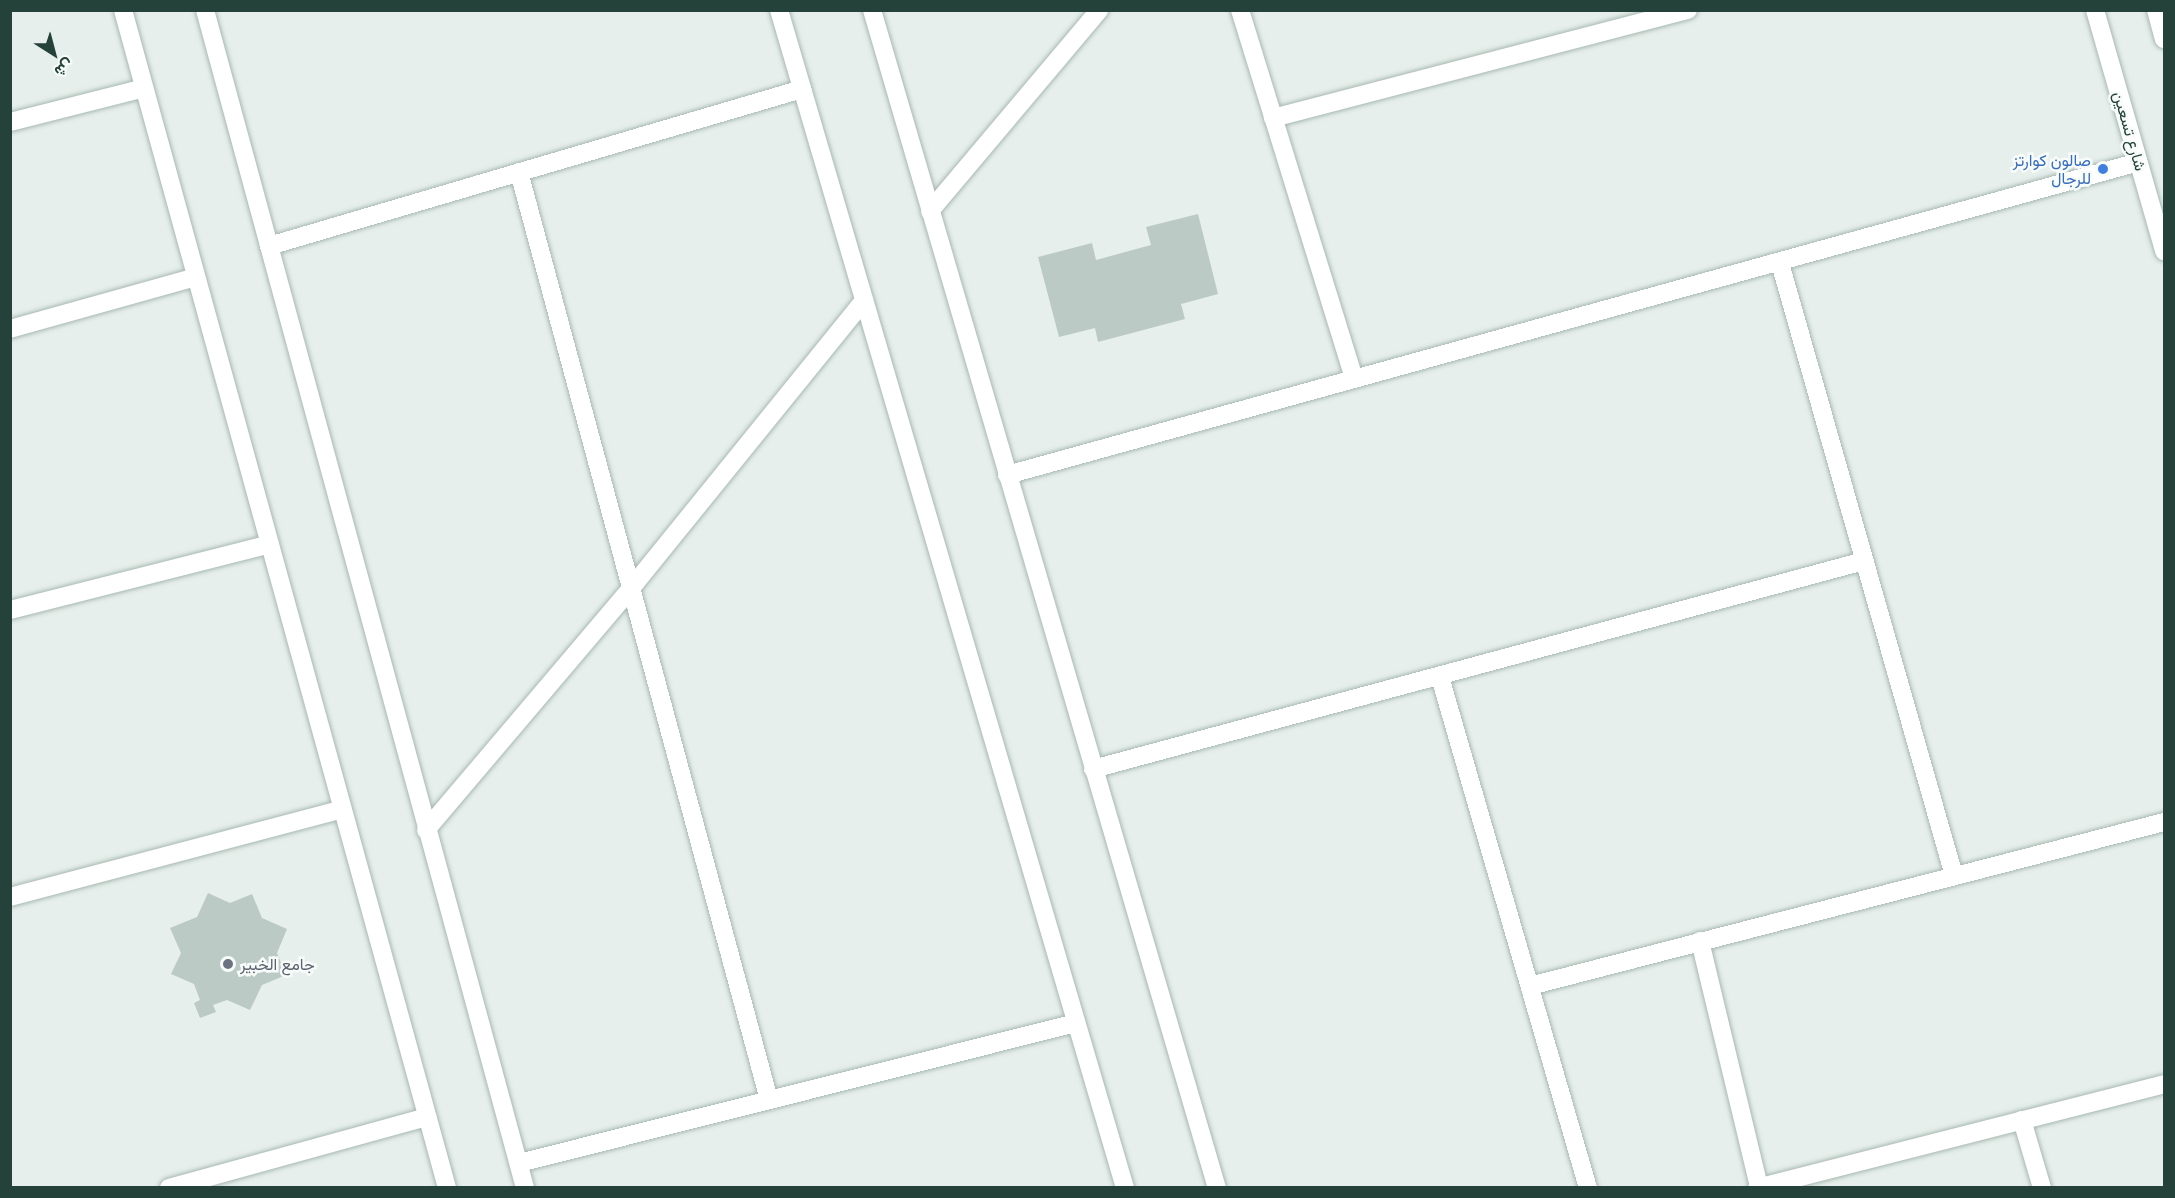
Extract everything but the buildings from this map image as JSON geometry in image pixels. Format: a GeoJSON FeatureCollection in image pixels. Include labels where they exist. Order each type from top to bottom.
{"type":"FeatureCollection","features":[{"type":"Feature","properties":{"kind":"street"},"geometry":{"type":"LineString","coordinates":[[123,10],[447,1188]]}},
{"type":"Feature","properties":{"kind":"street"},"geometry":{"type":"LineString","coordinates":[[205,10],[525,1188]]}},
{"type":"Feature","properties":{"kind":"street"},"geometry":{"type":"LineString","coordinates":[[779,10],[1125,1188]]}},
{"type":"Feature","properties":{"kind":"street"},"geometry":{"type":"LineString","coordinates":[[872,10],[1217,1188]]}},
{"type":"Feature","properties":{"kind":"street"},"geometry":{"type":"LineString","coordinates":[[930,212],[1099,10]]}},
{"type":"Feature","properties":{"kind":"street"},"geometry":{"type":"LineString","coordinates":[[1240,10],[1354,379]]}},
{"type":"Feature","properties":{"kind":"street","name":"شارع تسعين"},"geometry":{"type":"LineString","coordinates":[[2095,10],[2164,251]]}},
{"type":"Feature","properties":{"kind":"street"},"geometry":{"type":"LineString","coordinates":[[1274,118],[1682,11]]}},
{"type":"Feature","properties":{"kind":"street"},"geometry":{"type":"LineString","coordinates":[[2160,17],[2164,39]]}},
{"type":"Feature","properties":{"kind":"street"},"geometry":{"type":"LineString","coordinates":[[10,122],[144,88]]}},
{"type":"Feature","properties":{"kind":"street"},"geometry":{"type":"LineString","coordinates":[[269,246],[802,89]]}},
{"type":"Feature","properties":{"kind":"street"},"geometry":{"type":"LineString","coordinates":[[1007,475],[2139,162]]}},
{"type":"Feature","properties":{"kind":"street"},"geometry":{"type":"LineString","coordinates":[[519,172],[769,1100]]}},
{"type":"Feature","properties":{"kind":"street"},"geometry":{"type":"LineString","coordinates":[[1780,263],[1954,876]]}},
{"type":"Feature","properties":{"kind":"street"},"geometry":{"type":"LineString","coordinates":[[10,329],[196,277]]}},
{"type":"Feature","properties":{"kind":"street"},"geometry":{"type":"LineString","coordinates":[[426,830],[632,587],[864,300]]}},
{"type":"Feature","properties":{"kind":"street"},"geometry":{"type":"LineString","coordinates":[[10,610],[270,544]]}},
{"type":"Feature","properties":{"kind":"street"},"geometry":{"type":"LineString","coordinates":[[1093,769],[1864,561]]}},
{"type":"Feature","properties":{"kind":"street"},"geometry":{"type":"LineString","coordinates":[[1440,677],[1588,1188]]}},
{"type":"Feature","properties":{"kind":"street"},"geometry":{"type":"LineString","coordinates":[[10,897],[343,809]]}},
{"type":"Feature","properties":{"kind":"street"},"geometry":{"type":"LineString","coordinates":[[1530,986],[2164,822]]}},
{"type":"Feature","properties":{"kind":"street"},"geometry":{"type":"LineString","coordinates":[[1700,941],[1758,1187],[2164,1084]]}},
{"type":"Feature","properties":{"kind":"street"},"geometry":{"type":"LineString","coordinates":[[519,1162],[1076,1023]]}},
{"type":"Feature","properties":{"kind":"street"},"geometry":{"type":"LineString","coordinates":[[169,1188],[427,1117]]}},
{"type":"Feature","properties":{"kind":"street"},"geometry":{"type":"LineString","coordinates":[[2022,1120],[2042,1188]]}},
{"type":"Feature","properties":{"kind":"place","name":"صالون كوارتز للرجال"},"geometry":{"type":"Point","coordinates":[2103,169]}},
{"type":"Feature","properties":{"kind":"place","name":"جامع الخبير"},"geometry":{"type":"Point","coordinates":[228,964]}}]}
